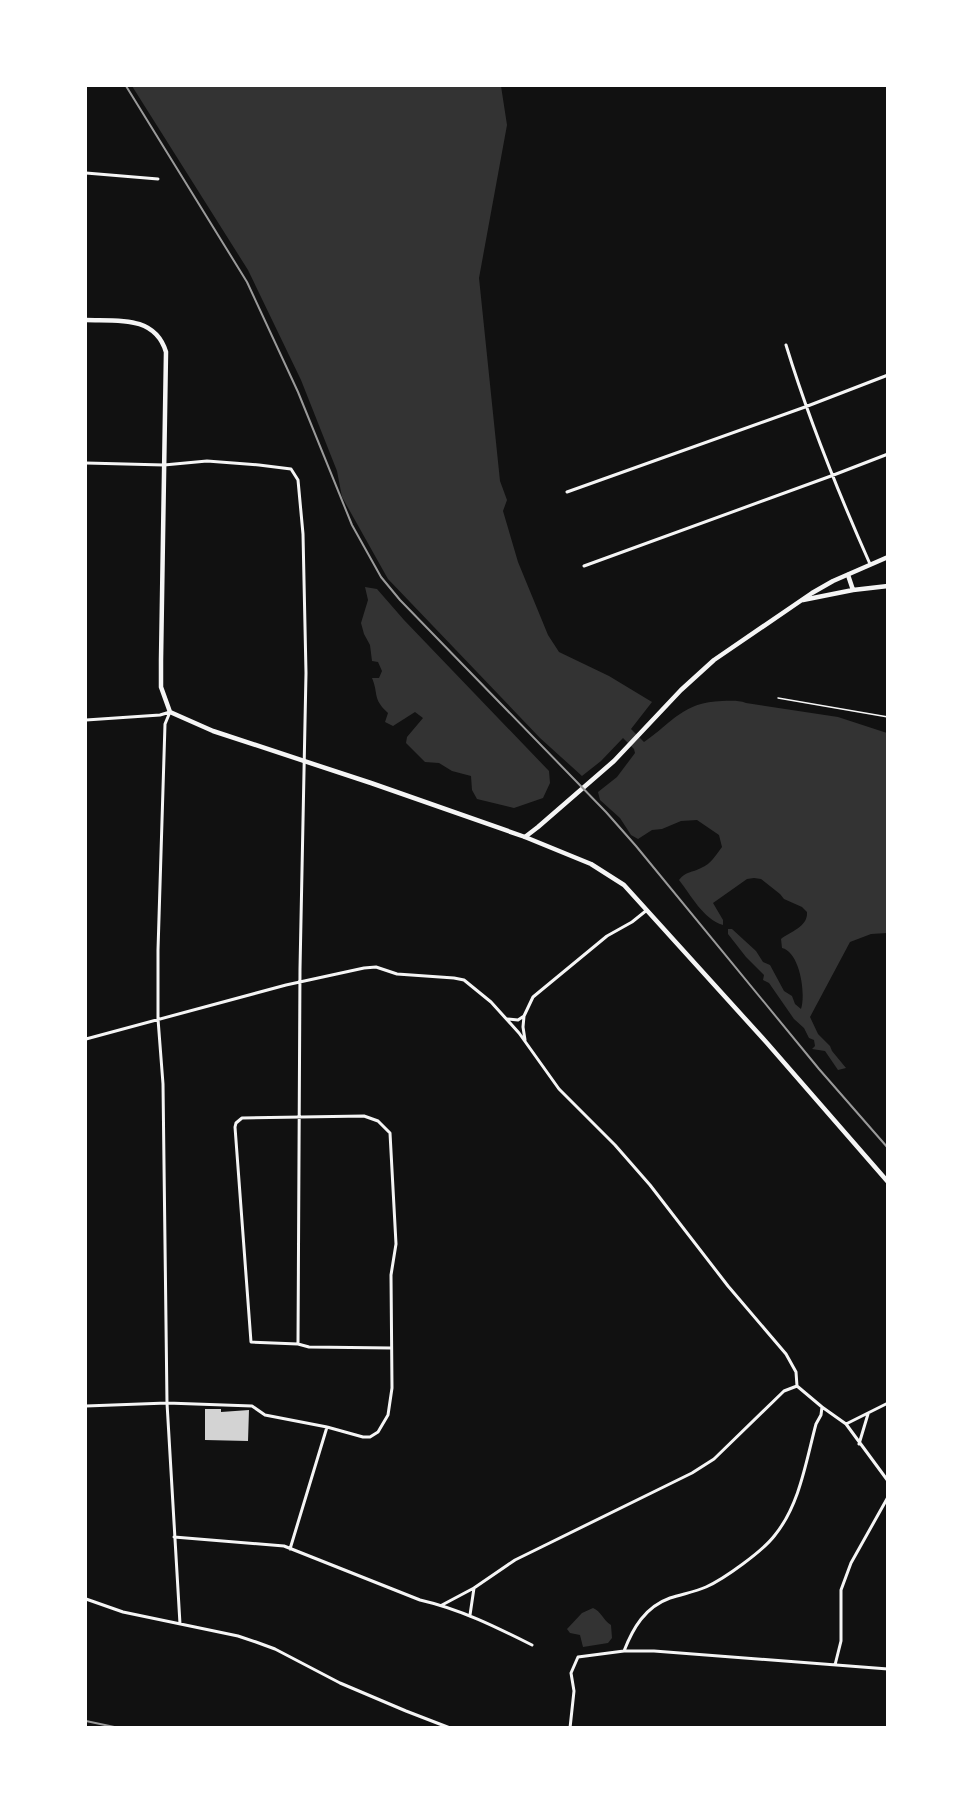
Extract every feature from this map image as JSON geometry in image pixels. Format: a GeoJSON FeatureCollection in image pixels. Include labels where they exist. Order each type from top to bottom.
{"type":"FeatureCollection","features":[{"type":"Feature","properties":{"kind":"main road"},"geometry":{"type":"LineString","coordinates":[[86,320],[141,324],[157,333],[163,341],[166,352],[161,687],[170,712],[213,731],[525,837],[603,870],[624,885],[647,910],[888,1182]]}},
{"type":"Feature","properties":{"kind":"main road"},"geometry":{"type":"LineString","coordinates":[[525,837],[614,761],[652,720],[714,660],[801,600],[888,557]]}},
{"type":"Feature","properties":{"kind":"main road"},"geometry":{"type":"LineString","coordinates":[[848,575],[854,590]]}},
{"type":"Feature","properties":{"kind":"main road"},"geometry":{"type":"LineString","coordinates":[[801,600],[888,586]]}},
{"type":"Feature","properties":{"kind":"street"},"geometry":{"type":"LineString","coordinates":[[86,173],[158,178]]}},
{"type":"Feature","properties":{"kind":"street"},"geometry":{"type":"LineString","coordinates":[[786,345],[805,407],[831,476],[870,564]]}},
{"type":"Feature","properties":{"kind":"street"},"geometry":{"type":"LineString","coordinates":[[567,492],[888,375]]}},
{"type":"Feature","properties":{"kind":"street"},"geometry":{"type":"LineString","coordinates":[[584,566],[888,454]]}},
{"type":"Feature","properties":{"kind":"street"},"geometry":{"type":"LineString","coordinates":[[86,463],[164,465],[207,461],[259,465],[291,469],[298,480],[303,546],[306,673],[300,982],[298,1344]]}},
{"type":"Feature","properties":{"kind":"street"},"geometry":{"type":"LineString","coordinates":[[86,720],[160,715],[170,712]]}},
{"type":"Feature","properties":{"kind":"street"},"geometry":{"type":"LineString","coordinates":[[170,712],[165,724],[158,1019],[163,1084],[167,1403],[180,1624]]}},
{"type":"Feature","properties":{"kind":"street"},"geometry":{"type":"LineString","coordinates":[[525,1042],[522,1027],[532,997],[607,936],[632,922],[647,910]]}},
{"type":"Feature","properties":{"kind":"street"},"geometry":{"type":"LineString","coordinates":[[86,1039],[300,982],[364,968],[376,967],[397,974],[464,980],[491,1002],[525,1042],[559,1089],[615,1145],[650,1185],[728,1286],[786,1354],[795,1372],[797,1386],[846,1424],[888,1481]]}},
{"type":"Feature","properties":{"kind":"street"},"geometry":{"type":"LineString","coordinates":[[506,1019],[518,1020],[524,1016]]}},
{"type":"Feature","properties":{"kind":"street"},"geometry":{"type":"LineString","coordinates":[[86,1406],[167,1403],[252,1406],[265,1415],[327,1427],[363,1437],[370,1437],[384,1425],[393,1388],[391,1275],[396,1245],[390,1133],[378,1121],[364,1116],[238,1120],[235,1127],[251,1342],[298,1344],[309,1347],[391,1348]]}},
{"type":"Feature","properties":{"kind":"street"},"geometry":{"type":"LineString","coordinates":[[442,1605],[474,1588],[515,1560],[692,1473],[714,1459],[784,1391],[797,1386]]}},
{"type":"Feature","properties":{"kind":"street"},"geometry":{"type":"LineString","coordinates":[[846,1424],[888,1403]]}},
{"type":"Feature","properties":{"kind":"street"},"geometry":{"type":"LineString","coordinates":[[624,1651],[633,1628],[656,1604],[704,1588],[721,1579],[774,1537],[791,1508],[822,1407]]}},
{"type":"Feature","properties":{"kind":"street"},"geometry":{"type":"LineString","coordinates":[[821,1415],[831,1413]]}},
{"type":"Feature","properties":{"kind":"street"},"geometry":{"type":"LineString","coordinates":[[859,1444],[868,1413]]}},
{"type":"Feature","properties":{"kind":"street"},"geometry":{"type":"LineString","coordinates":[[290,1549],[327,1427]]}},
{"type":"Feature","properties":{"kind":"street"},"geometry":{"type":"LineString","coordinates":[[835,1665],[842,1641],[841,1590],[851,1563],[888,1497]]}},
{"type":"Feature","properties":{"kind":"street"},"geometry":{"type":"LineString","coordinates":[[174,1538],[266,1544],[290,1549],[420,1600],[470,1615],[532,1645]]}},
{"type":"Feature","properties":{"kind":"street"},"geometry":{"type":"LineString","coordinates":[[470,1615],[474,1588]]}},
{"type":"Feature","properties":{"kind":"street"},"geometry":{"type":"LineString","coordinates":[[86,1599],[123,1612],[238,1636],[275,1649],[340,1683],[450,1728]]}},
{"type":"Feature","properties":{"kind":"street"},"geometry":{"type":"LineString","coordinates":[[570,1728],[574,1691],[571,1674],[578,1657],[624,1651],[654,1651],[888,1670]]}},
{"type":"Feature","properties":{"kind":"lane"},"geometry":{"type":"LineString","coordinates":[[778,698],[888,717]]}},
{"type":"Feature","properties":{"kind":"shaded area"},"geometry":{"type":"Polygon","coordinates":[[[132,86],[501,86],[507,125],[479,278],[500,481],[507,500],[503,511],[518,562],[548,635],[559,652],[609,676],[652,702],[631,729],[644,742],[688,709],[709,702],[722,701],[740,701],[838,717],[887,733],[887,933],[871,934],[850,942],[810,1017],[818,1034],[846,1068],[838,1070],[825,1051],[812,1049],[815,1046],[814,1040],[809,1038],[804,1028],[794,1019],[769,983],[763,980],[764,975],[728,934],[728,929],[732,929],[756,951],[763,962],[770,965],[784,991],[792,996],[795,1004],[801,1009],[803,994],[800,974],[793,957],[782,948],[781,939],[802,925],[807,912],[802,907],[784,899],[761,879],[754,878],[747,879],[713,903],[723,920],[723,925],[709,918],[679,880],[713,859],[722,847],[719,835],[697,820],[681,821],[662,829],[652,830],[638,839],[631,835],[620,818],[600,800],[598,792],[617,777],[635,753],[634,749],[623,738],[601,761],[582,776],[540,738],[388,579],[342,497],[337,471],[301,380],[248,270],[132,86]]]}},
{"type":"Feature","properties":{"kind":"shaded area"},"geometry":{"type":"Polygon","coordinates":[[[365,587],[377,589],[549,771],[550,783],[543,798],[514,808],[477,799],[472,790],[471,776],[452,771],[439,763],[425,762],[406,743],[407,737],[423,718],[415,712],[393,726],[385,722],[388,713],[378,700],[372,678],[379,678],[382,671],[378,662],[372,661],[370,645],[361,623],[368,600],[365,587]]]}},
{"type":"Feature","properties":{"kind":"shaded area"},"geometry":{"type":"Polygon","coordinates":[[[593,1608],[611,1625],[612,1638],[608,1643],[583,1647],[580,1635],[570,1633],[567,1629],[582,1613],[593,1608]]]}},
{"type":"Feature","properties":{"kind":"building"},"geometry":{"type":"Polygon","coordinates":[[[205,1409],[221,1409],[221,1412],[249,1410],[248,1441],[205,1440],[205,1409]]]}},
{"type":"Feature","properties":{"kind":"railway"},"geometry":{"type":"LineString","coordinates":[[126,86],[247,282],[298,392],[352,525],[381,577],[400,600],[606,812],[819,1069],[888,1148]]}},
{"type":"Feature","properties":{"kind":"railway"},"geometry":{"type":"LineString","coordinates":[[86,1721],[119,1728]]}}]}
